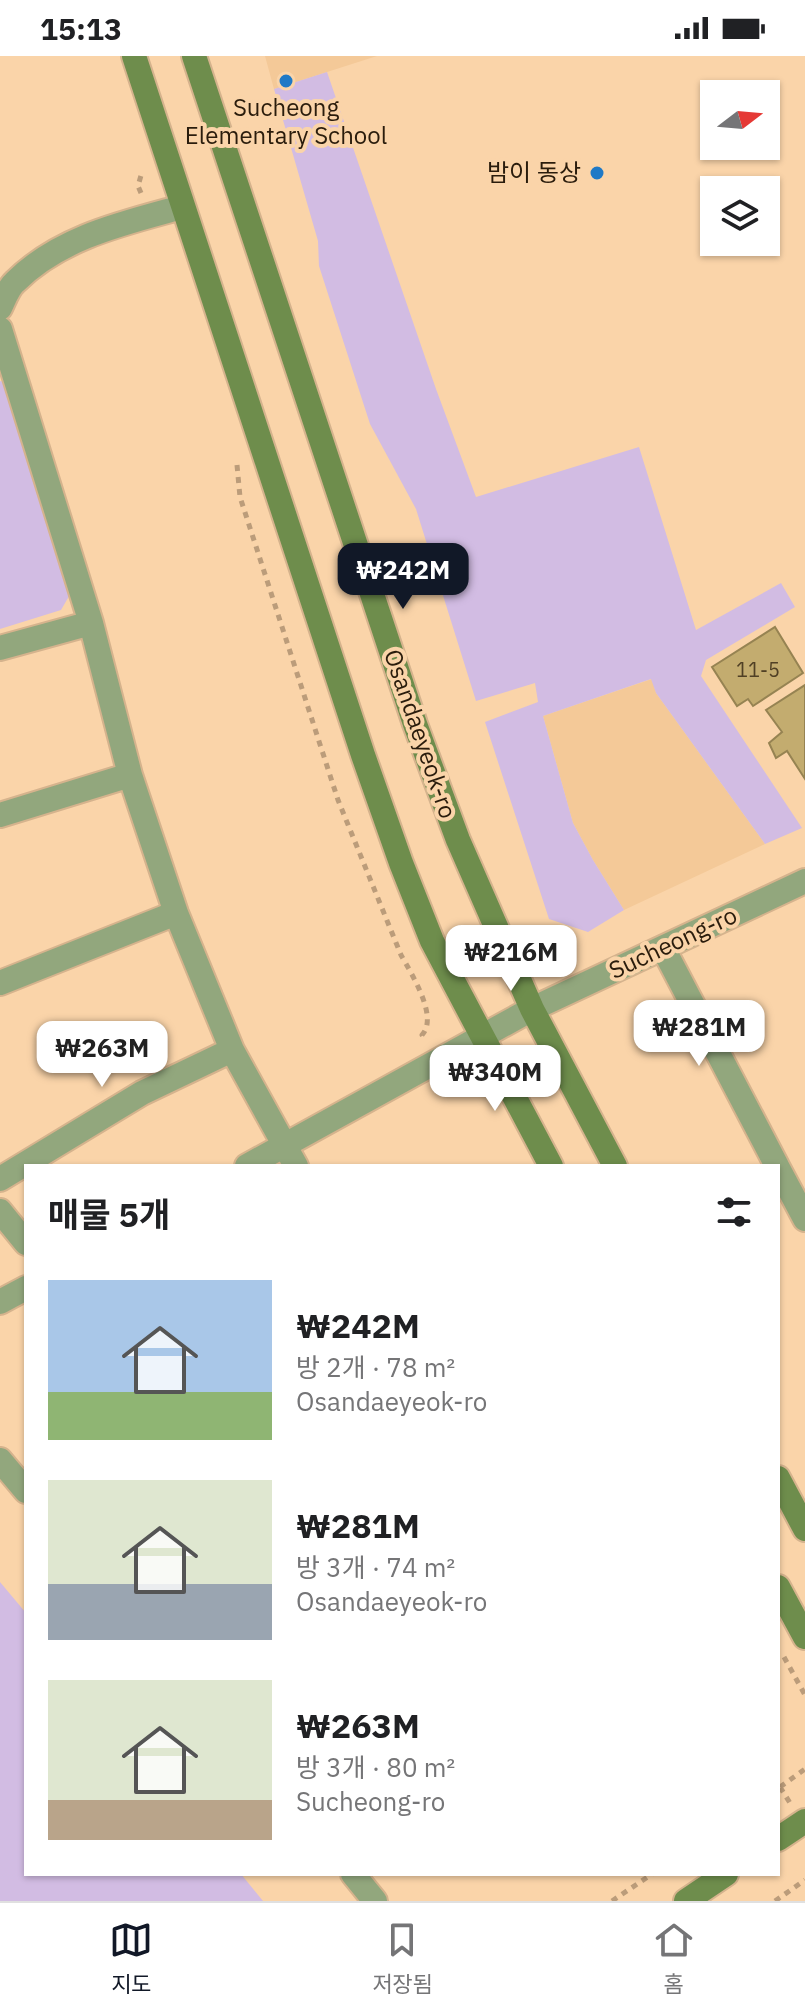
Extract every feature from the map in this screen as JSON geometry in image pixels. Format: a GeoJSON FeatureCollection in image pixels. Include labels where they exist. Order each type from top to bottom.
{"type":"FeatureCollection","features":[{"type":"Feature","properties":{"kind":"main road"},"geometry":{"type":"LineString","coordinates":[[134,56],[401,863],[432,941],[550,1164]]}},
{"type":"Feature","properties":{"kind":"main road","name":"Osandaeyeok-ro"},"geometry":{"type":"LineString","coordinates":[[194,56],[415,724],[458,840],[532,1009],[614,1164]]}},
{"type":"Feature","properties":{"kind":"main road"},"geometry":{"type":"LineString","coordinates":[[780,1482],[805,1529]]}},
{"type":"Feature","properties":{"kind":"main road"},"geometry":{"type":"LineString","coordinates":[[780,1591],[805,1637]]}},
{"type":"Feature","properties":{"kind":"main road"},"geometry":{"type":"LineString","coordinates":[[780,1838],[805,1821]]}},
{"type":"Feature","properties":{"kind":"main road"},"geometry":{"type":"LineString","coordinates":[[686,1901],[723,1876]]}},
{"type":"Feature","properties":{"kind":"street"},"geometry":{"type":"LineString","coordinates":[[0,308],[13,283],[50,254],[77,239],[182,207]]}},
{"type":"Feature","properties":{"kind":"street"},"geometry":{"type":"LineString","coordinates":[[0,329],[91,623],[130,775],[176,913],[232,1050],[290,1156]]}},
{"type":"Feature","properties":{"kind":"street"},"geometry":{"type":"LineString","coordinates":[[0,648],[91,623]]}},
{"type":"Feature","properties":{"kind":"street"},"geometry":{"type":"LineString","coordinates":[[0,815],[130,775]]}},
{"type":"Feature","properties":{"kind":"street","name":"Sucheong-ro"},"geometry":{"type":"LineString","coordinates":[[256,1164],[290,1156],[481,1037],[532,1009],[805,881]]}},
{"type":"Feature","properties":{"kind":"street"},"geometry":{"type":"LineString","coordinates":[[0,983],[176,913]]}},
{"type":"Feature","properties":{"kind":"street"},"geometry":{"type":"LineString","coordinates":[[663,948],[776,1164]]}},
{"type":"Feature","properties":{"kind":"street"},"geometry":{"type":"LineString","coordinates":[[25,1164],[142,1093],[232,1050]]}},
{"type":"Feature","properties":{"kind":"street"},"geometry":{"type":"LineString","coordinates":[[0,1179],[24,1164]]}},
{"type":"Feature","properties":{"kind":"street"},"geometry":{"type":"LineString","coordinates":[[780,1171],[805,1219]]}},
{"type":"Feature","properties":{"kind":"street"},"geometry":{"type":"LineString","coordinates":[[0,1211],[24,1241]]}},
{"type":"Feature","properties":{"kind":"street"},"geometry":{"type":"LineString","coordinates":[[0,1302],[24,1289]]}},
{"type":"Feature","properties":{"kind":"street"},"geometry":{"type":"LineString","coordinates":[[0,1460],[24,1489]]}},
{"type":"Feature","properties":{"kind":"street"},"geometry":{"type":"LineString","coordinates":[[355,1876],[375,1901]]}},
{"type":"Feature","properties":{"kind":"path"},"geometry":{"type":"LineString","coordinates":[[780,1650],[805,1695]]}},
{"type":"Feature","properties":{"kind":"path"},"geometry":{"type":"LineString","coordinates":[[780,1787],[805,1769]]}},
{"type":"Feature","properties":{"kind":"path"},"geometry":{"type":"LineString","coordinates":[[612,1901],[649,1876]]}},
{"type":"Feature","properties":{"kind":"path"},"geometry":{"type":"LineString","coordinates":[[775,1901],[805,1880]]}},
{"type":"Feature","properties":{"kind":"shaded area","name":"Sucheong Elementary School"},"geometry":{"type":"Polygon","coordinates":[[[265,56],[377,56],[274,89],[265,56]]]}},
{"type":"Feature","properties":{"kind":"shaded area"},"geometry":{"type":"Polygon","coordinates":[[[327,72],[476,497],[639,447],[696,630],[781,583],[795,607],[706,660],[701,676],[802,828],[765,844],[656,693],[651,679],[543,716],[573,823],[624,910],[588,932],[549,919],[485,722],[538,702],[535,683],[476,701],[416,509],[370,424],[319,266],[318,241],[274,89],[327,72]]]}},
{"type":"Feature","properties":{"kind":"shaded area"},"geometry":{"type":"Polygon","coordinates":[[[0,381],[8,383],[72,591],[61,610],[0,629],[0,381]]]}},
{"type":"Feature","properties":{"kind":"shaded area"},"geometry":{"type":"Polygon","coordinates":[[[652,679],[656,693],[765,844],[624,910],[573,823],[543,716],[652,679]]]}},
{"type":"Feature","properties":{"kind":"shaded area"},"geometry":{"type":"Polygon","coordinates":[[[0,1582],[24,1611],[24,1876],[243,1876],[263,1901],[0,1901],[0,1582]]]}},
{"type":"Feature","properties":{"kind":"building"},"geometry":{"type":"Polygon","coordinates":[[[775,627],[803,673],[753,706],[748,699],[737,706],[712,667],[775,627]]]}},
{"type":"Feature","properties":{"kind":"building"},"geometry":{"type":"Polygon","coordinates":[[[805,685],[805,779],[787,751],[776,758],[769,743],[782,732],[766,710],[805,685]]]}},
{"type":"Feature","properties":{"kind":"place","name":"Sucheong Elementary School"},"geometry":{"type":"Point","coordinates":[286,81]}},
{"type":"Feature","properties":{"kind":"place","name":"밤이 동상"},"geometry":{"type":"Point","coordinates":[597,173]}}]}
